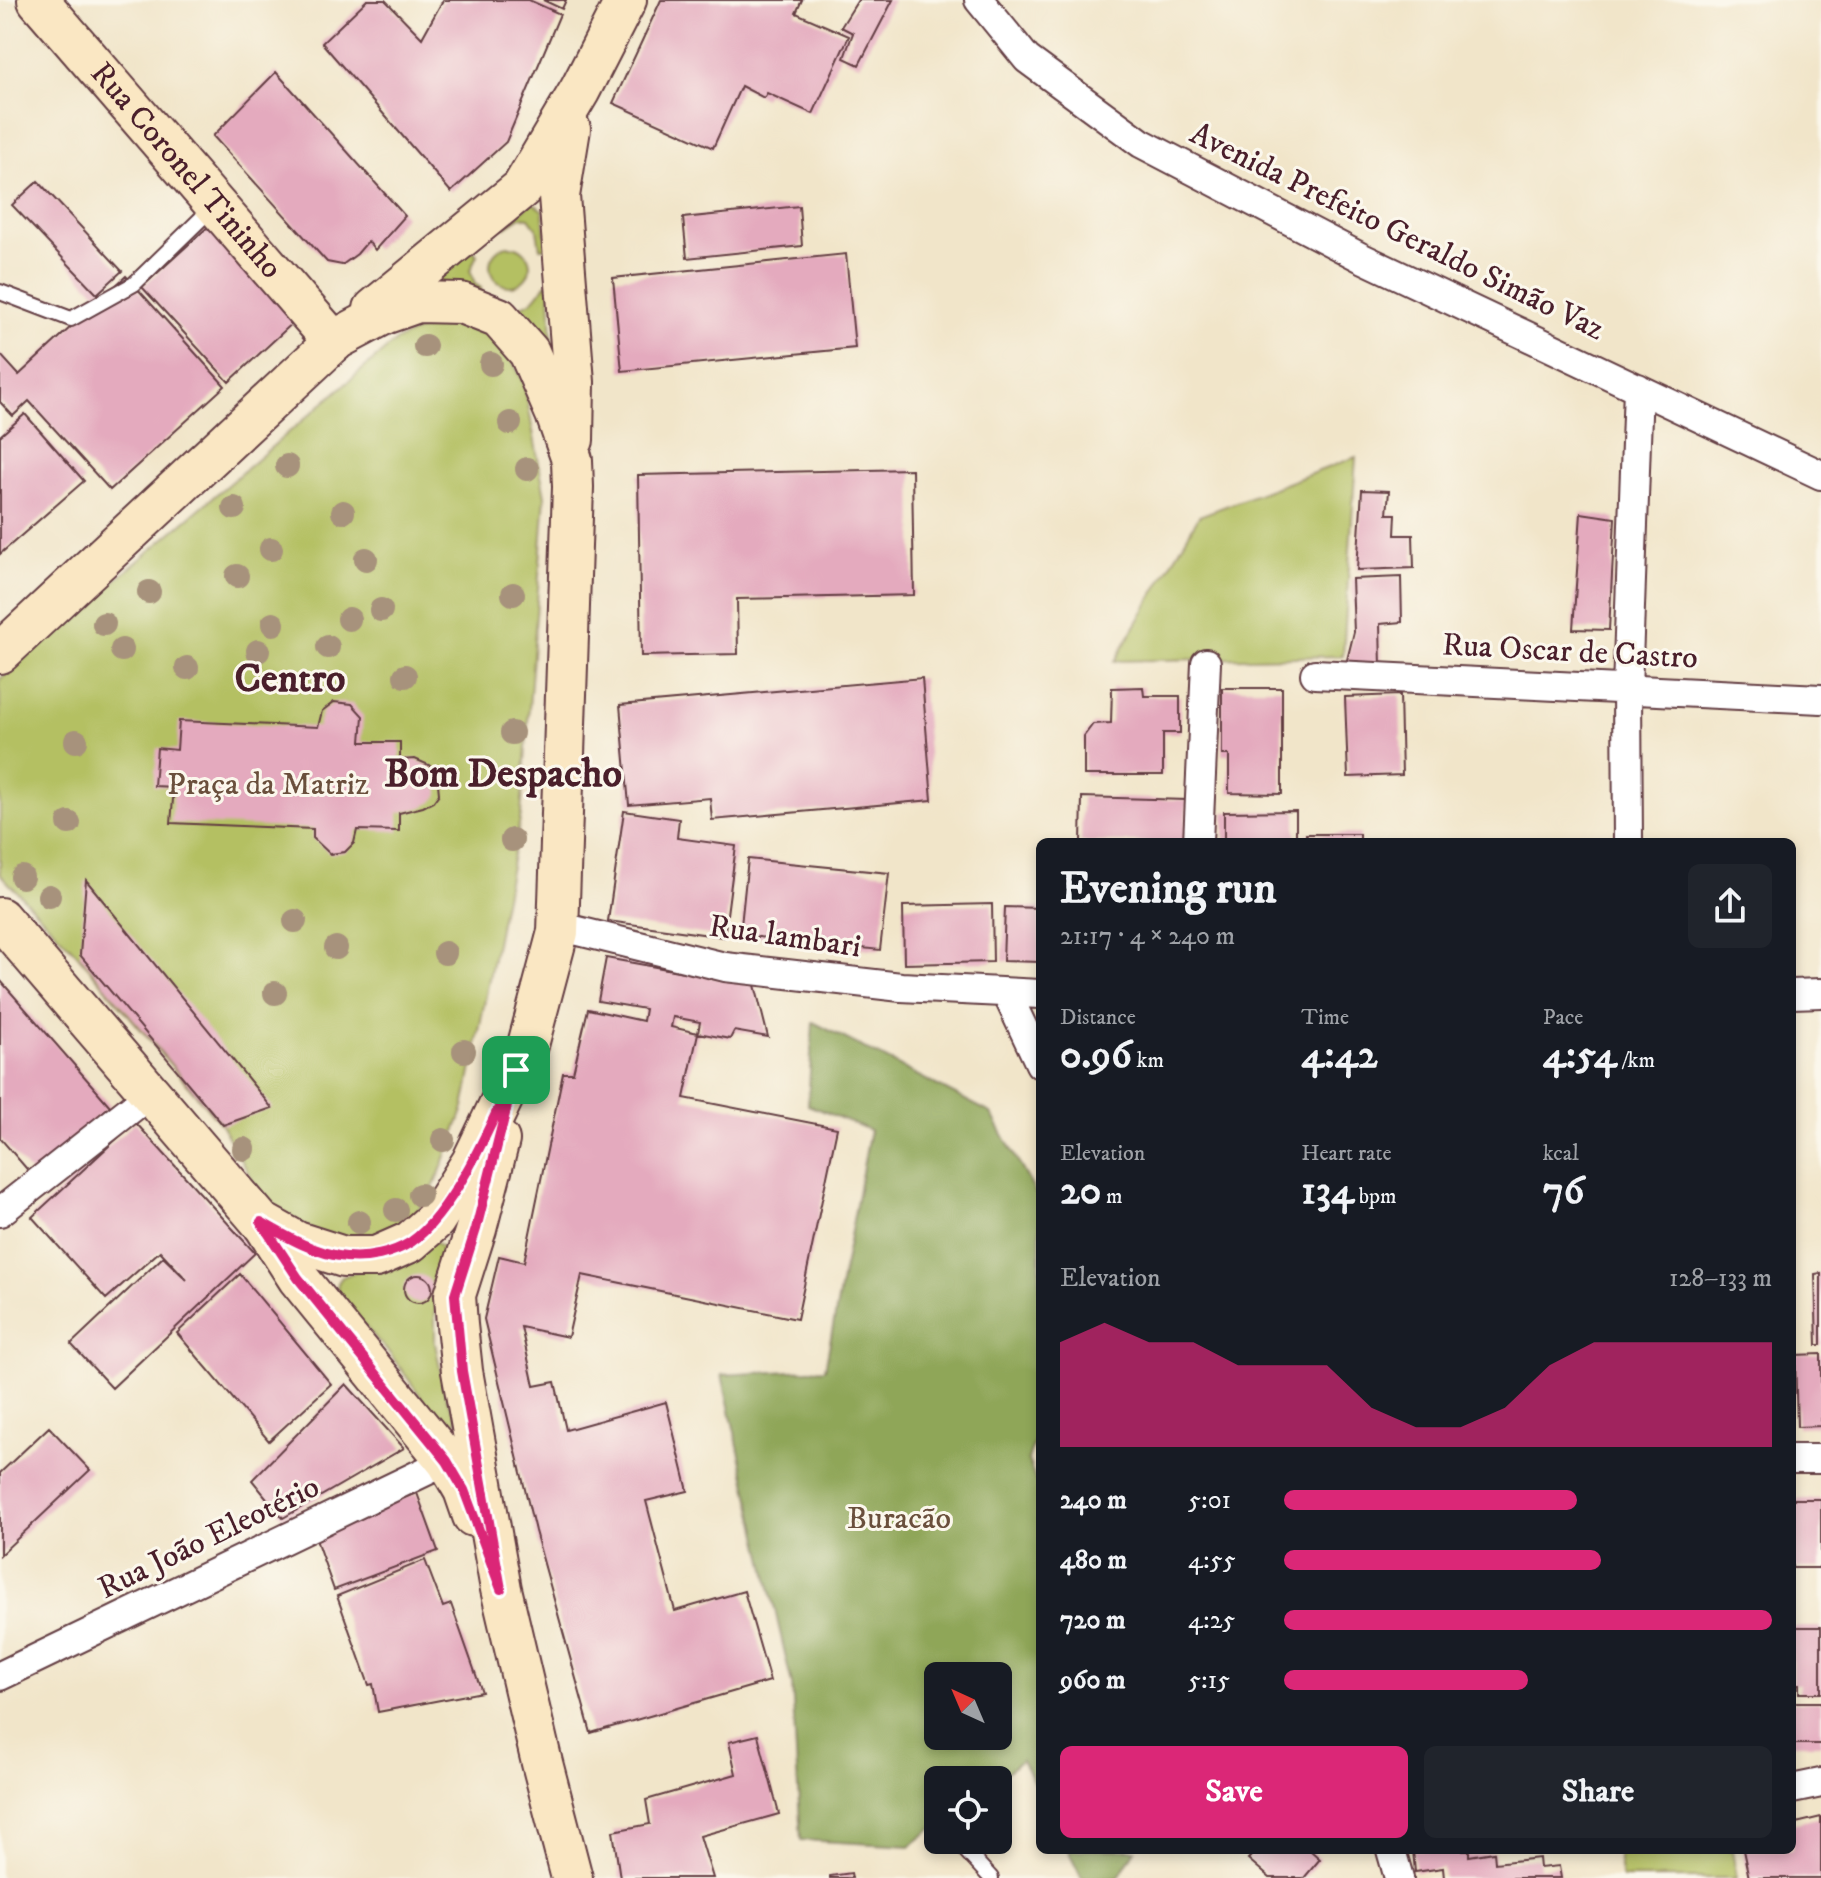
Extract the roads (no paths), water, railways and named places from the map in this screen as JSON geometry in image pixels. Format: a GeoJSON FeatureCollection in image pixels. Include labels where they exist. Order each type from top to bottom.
{"type":"FeatureCollection","features":[{"type":"Feature","properties":{"kind":"main road","name":"Rua Coronel Tininho"},"geometry":{"type":"LineString","coordinates":[[38,0],[335,341]]}},
{"type":"Feature","properties":{"kind":"main road"},"geometry":{"type":"LineString","coordinates":[[0,653],[335,341],[522,188],[580,90],[626,0]]}},
{"type":"Feature","properties":{"kind":"main road"},"geometry":{"type":"LineString","coordinates":[[261,1222],[297,1242],[344,1257],[376,1257],[410,1242],[435,1220],[472,1162],[528,1045],[555,949],[558,926],[574,382],[559,196],[565,150],[580,90]]}},
{"type":"Feature","properties":{"kind":"main road"},"geometry":{"type":"LineString","coordinates":[[335,341],[384,314],[418,302],[461,303],[499,318],[529,352],[572,460]]}},
{"type":"Feature","properties":{"kind":"main road"},"geometry":{"type":"LineString","coordinates":[[0,918],[261,1222],[298,1278],[447,1461],[464,1490],[501,1589]]}},
{"type":"Feature","properties":{"kind":"main road"},"geometry":{"type":"LineString","coordinates":[[516,1070],[476,1229],[455,1295],[462,1371],[501,1589],[572,1878]]}},
{"type":"Feature","properties":{"kind":"street","name":"Avenida Prefeito Geraldo Simão Vaz"},"geometry":{"type":"LineString","coordinates":[[979,0],[1027,59],[1141,143],[1360,257],[1821,475]]}},
{"type":"Feature","properties":{"kind":"street"},"geometry":{"type":"LineString","coordinates":[[1628,838],[1627,689],[1638,388]]}},
{"type":"Feature","properties":{"kind":"street"},"geometry":{"type":"LineString","coordinates":[[1198,838],[1206,663]]}},
{"type":"Feature","properties":{"kind":"street","name":"Rua Oscar de Castro"},"geometry":{"type":"LineString","coordinates":[[1315,674],[1821,699]]}},
{"type":"Feature","properties":{"kind":"street","name":"Rua lambari"},"geometry":{"type":"LineString","coordinates":[[558,926],[725,967],[901,987],[1007,994]]}},
{"type":"Feature","properties":{"kind":"street"},"geometry":{"type":"LineString","coordinates":[[1796,994],[1821,993]]}},
{"type":"Feature","properties":{"kind":"street"},"geometry":{"type":"LineString","coordinates":[[1036,994],[1007,994],[1036,1056]]}},
{"type":"Feature","properties":{"kind":"street"},"geometry":{"type":"LineString","coordinates":[[0,1212],[151,1093]]}},
{"type":"Feature","properties":{"kind":"street"},"geometry":{"type":"LineString","coordinates":[[1796,1459],[1821,1459]]}},
{"type":"Feature","properties":{"kind":"street","name":"Rua João Eleotério"},"geometry":{"type":"LineString","coordinates":[[0,1676],[447,1461]]}},
{"type":"Feature","properties":{"kind":"street"},"geometry":{"type":"LineString","coordinates":[[1796,1788],[1821,1783]]}},
{"type":"Feature","properties":{"kind":"street"},"geometry":{"type":"LineString","coordinates":[[1392,1854],[1399,1878]]}},
{"type":"Feature","properties":{"kind":"lane"},"geometry":{"type":"LineString","coordinates":[[0,292],[71,319],[134,284],[215,205]]}},
{"type":"Feature","properties":{"kind":"lane"},"geometry":{"type":"LineString","coordinates":[[969,1854],[991,1878]]}},
{"type":"Feature","properties":{"kind":"district","name":"Centro"},"geometry":{"type":"Point","coordinates":[290,680]}},
{"type":"Feature","properties":{"kind":"district","name":"Bom Despacho"},"geometry":{"type":"Point","coordinates":[503,775]}},
{"type":"Feature","properties":{"kind":"park label","name":"Praça da Matriz"},"geometry":{"type":"Point","coordinates":[268,785]}},
{"type":"Feature","properties":{"kind":"park label","name":"Buracão"},"geometry":{"type":"Point","coordinates":[899,1519]}}]}
